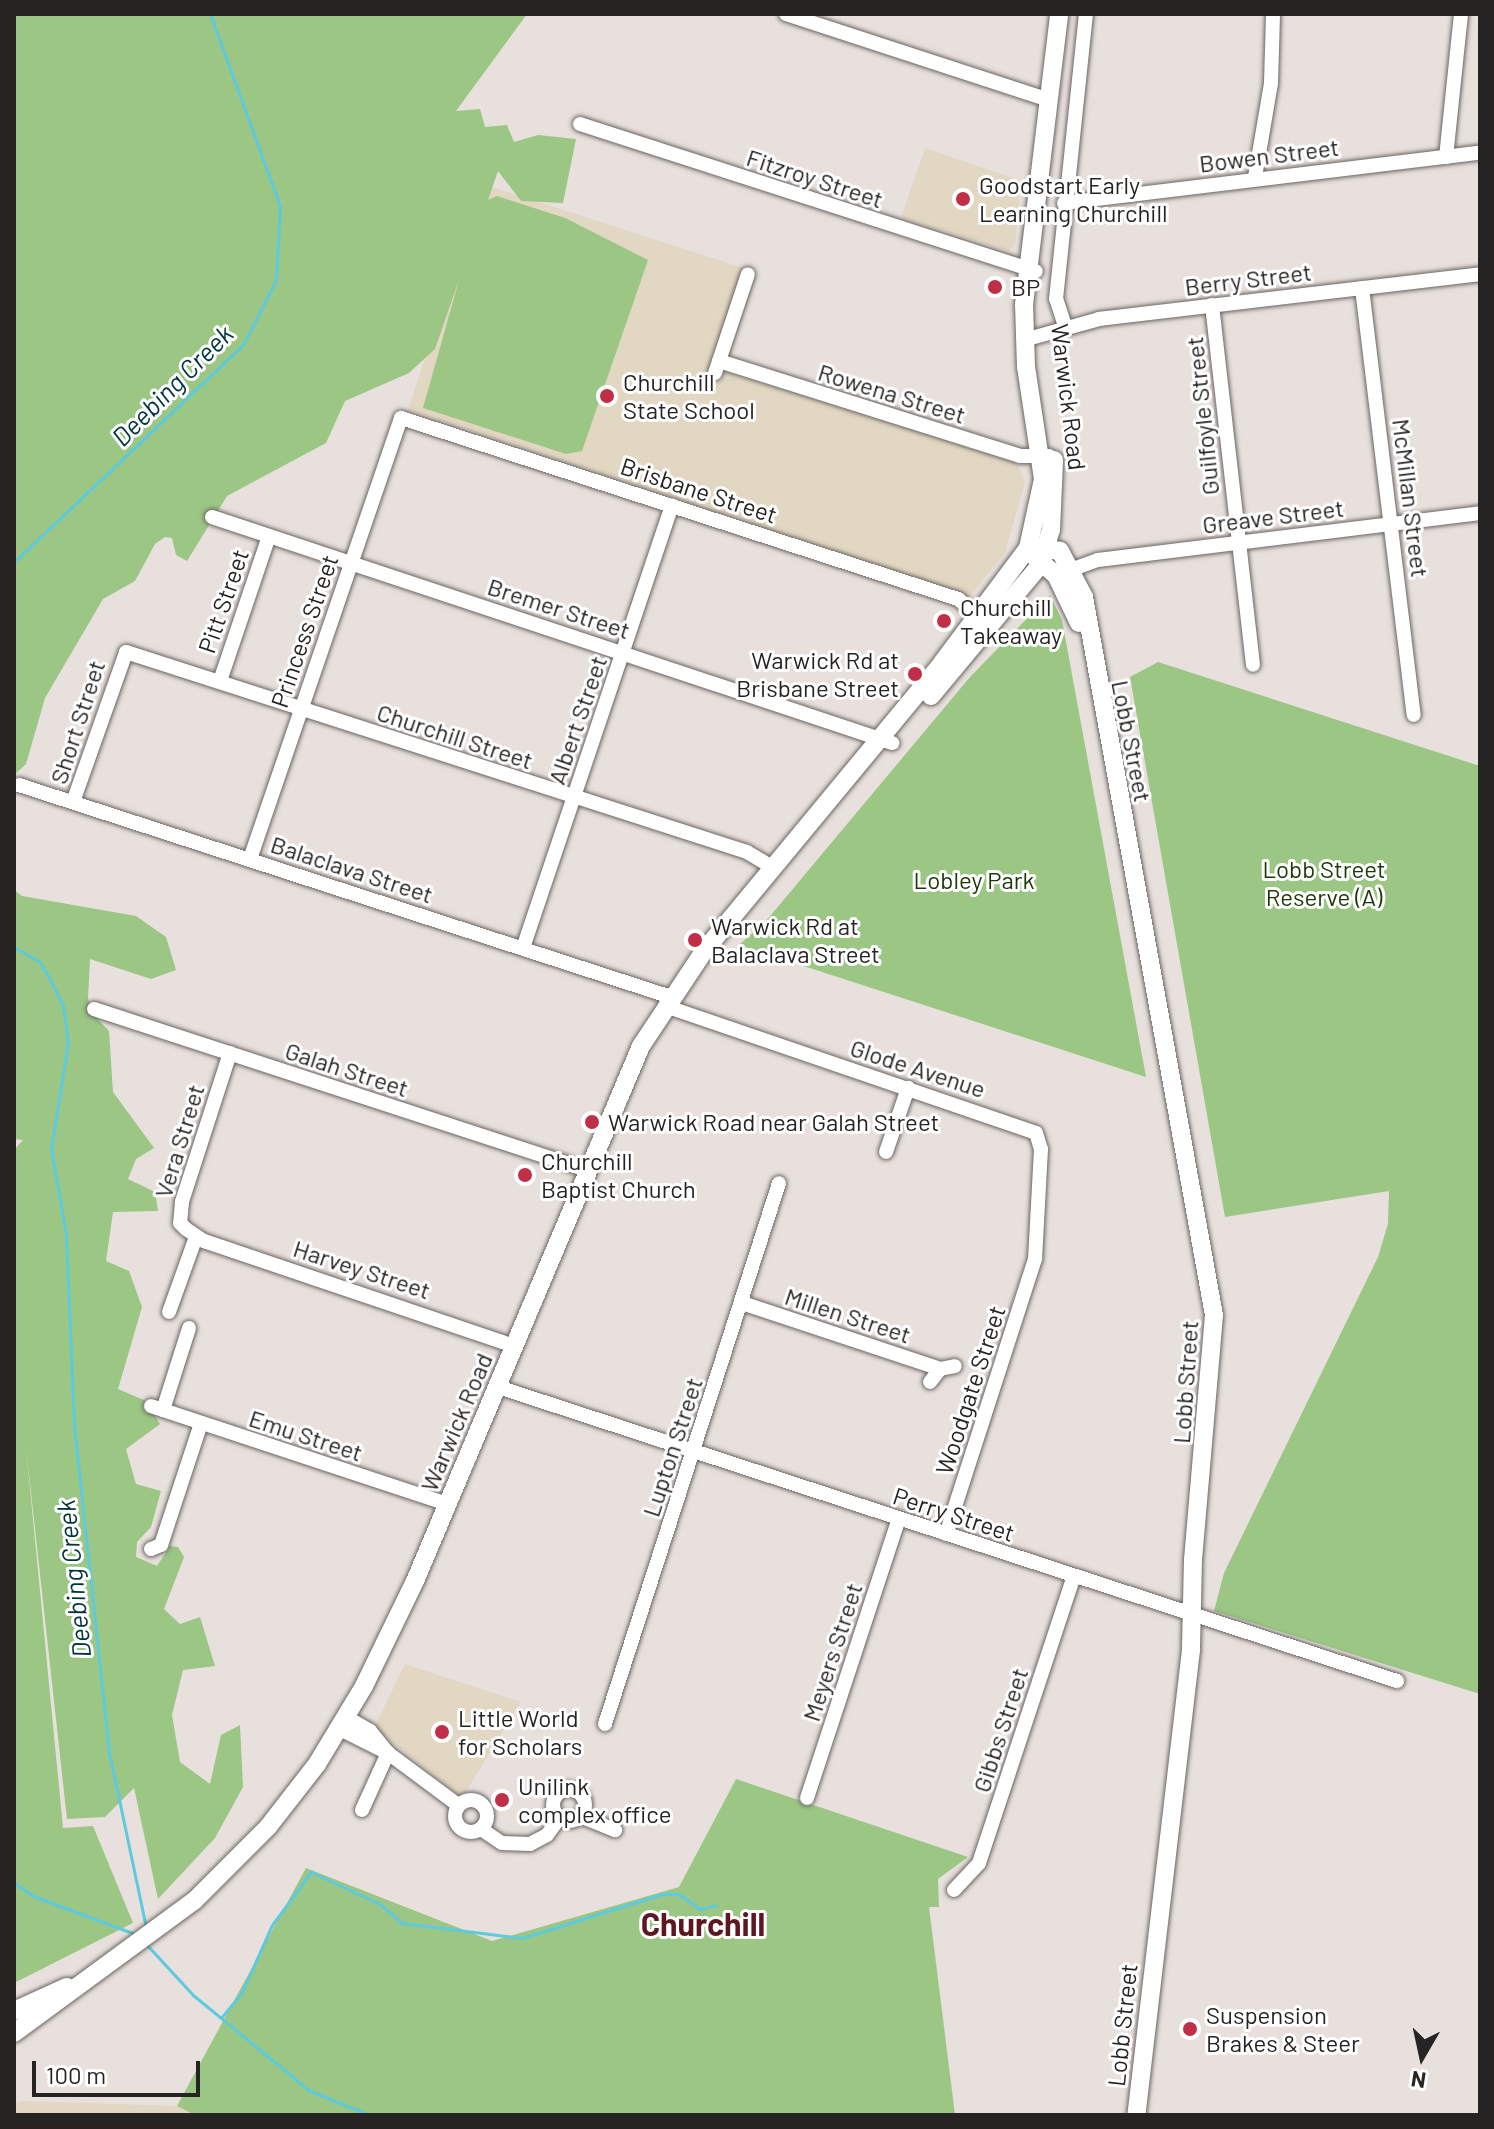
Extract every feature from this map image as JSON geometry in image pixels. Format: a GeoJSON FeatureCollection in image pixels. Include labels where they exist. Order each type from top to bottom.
{"type":"FeatureCollection","features":[{"type":"Feature","properties":{"kind":"main road","name":"Warwick Road"},"geometry":{"type":"LineString","coordinates":[[14,2033],[121,1958],[194,1901],[268,1827],[343,1723],[447,1504],[641,1046],[668,1002],[774,868],[886,740],[1038,554],[1043,479],[1048,456],[1029,339],[1032,270],[1059,14]]}},
{"type":"Feature","properties":{"kind":"main road"},"geometry":{"type":"LineString","coordinates":[[1038,554],[1060,551],[1073,569]]}},
{"type":"Feature","properties":{"kind":"main road","name":"Warwick Road"},"geometry":{"type":"LineString","coordinates":[[886,740],[979,616],[1038,554]]}},
{"type":"Feature","properties":{"kind":"main road","name":"Lobb Street"},"geometry":{"type":"LineString","coordinates":[[1038,554],[1072,601],[1092,660]]}},
{"type":"Feature","properties":{"kind":"main road","name":"Lobb Street"},"geometry":{"type":"LineString","coordinates":[[1073,569],[1084,597],[1092,660],[1212,1285],[1212,1369],[1189,1613],[1191,1650],[1136,2115]]}},
{"type":"Feature","properties":{"kind":"main road","name":"Warwick Road"},"geometry":{"type":"LineString","coordinates":[[14,2011],[98,1973]]}},
{"type":"Feature","properties":{"kind":"street"},"geometry":{"type":"LineString","coordinates":[[786,14],[1049,100]]}},
{"type":"Feature","properties":{"kind":"street","name":"Warwick Road"},"geometry":{"type":"LineString","coordinates":[[1066,329],[1056,299],[1086,14]]}},
{"type":"Feature","properties":{"kind":"street"},"geometry":{"type":"LineString","coordinates":[[1255,177],[1271,83],[1273,14]]}},
{"type":"Feature","properties":{"kind":"street"},"geometry":{"type":"LineString","coordinates":[[1446,157],[1461,14]]}},
{"type":"Feature","properties":{"kind":"street","name":"Fitzroy Street"},"geometry":{"type":"LineString","coordinates":[[580,124],[1032,270]]}},
{"type":"Feature","properties":{"kind":"street","name":"Bowen Street"},"geometry":{"type":"LineString","coordinates":[[1064,203],[1255,177],[1480,153]]}},
{"type":"Feature","properties":{"kind":"street","name":"Rowena Street"},"geometry":{"type":"LineString","coordinates":[[748,274],[717,367],[1020,456],[1048,456]]}},
{"type":"Feature","properties":{"kind":"street","name":"Berry Street"},"geometry":{"type":"LineString","coordinates":[[1029,339],[1099,319],[1480,274]]}},
{"type":"Feature","properties":{"kind":"street","name":"McMillan Street"},"geometry":{"type":"LineString","coordinates":[[1362,288],[1414,715]]}},
{"type":"Feature","properties":{"kind":"street","name":"Guilfoyle Street"},"geometry":{"type":"LineString","coordinates":[[1212,305],[1253,665]]}},
{"type":"Feature","properties":{"kind":"street","name":"Brisbane Street"},"geometry":{"type":"LineString","coordinates":[[401,418],[958,599],[979,616]]}},
{"type":"Feature","properties":{"kind":"street","name":"Princess Street"},"geometry":{"type":"LineString","coordinates":[[250,859],[401,418]]}},
{"type":"Feature","properties":{"kind":"street","name":"Albert Street"},"geometry":{"type":"LineString","coordinates":[[523,948],[672,505]]}},
{"type":"Feature","properties":{"kind":"street","name":"Greave Street"},"geometry":{"type":"LineString","coordinates":[[1073,569],[1098,560],[1480,513]]}},
{"type":"Feature","properties":{"kind":"street","name":"Bremer Street"},"geometry":{"type":"LineString","coordinates":[[212,517],[886,740]]}},
{"type":"Feature","properties":{"kind":"street","name":"Pitt Street"},"geometry":{"type":"LineString","coordinates":[[220,681],[269,536]]}},
{"type":"Feature","properties":{"kind":"street","name":"Churchill Street"},"geometry":{"type":"LineString","coordinates":[[122,655],[131,652],[747,852],[774,868]]}},
{"type":"Feature","properties":{"kind":"street","name":"Short Street"},"geometry":{"type":"LineString","coordinates":[[73,802],[122,655]]}},
{"type":"Feature","properties":{"kind":"street","name":"Balaclava Street"},"geometry":{"type":"LineString","coordinates":[[19,785],[523,948],[668,1002]]}},
{"type":"Feature","properties":{"kind":"street","name":"Glode Avenue"},"geometry":{"type":"LineString","coordinates":[[668,1002],[1036,1133],[1041,1149],[1035,1259]]}},
{"type":"Feature","properties":{"kind":"street","name":"Galah Street"},"geometry":{"type":"LineString","coordinates":[[94,1009],[587,1170]]}},
{"type":"Feature","properties":{"kind":"street","name":"Vera Street"},"geometry":{"type":"LineString","coordinates":[[196,1237],[180,1223],[179,1214],[230,1053]]}},
{"type":"Feature","properties":{"kind":"street"},"geometry":{"type":"LineString","coordinates":[[886,1152],[908,1088]]}},
{"type":"Feature","properties":{"kind":"street","name":"Lupton Street"},"geometry":{"type":"LineString","coordinates":[[605,1724],[779,1183]]}},
{"type":"Feature","properties":{"kind":"street"},"geometry":{"type":"LineString","coordinates":[[169,1312],[196,1237]]}},
{"type":"Feature","properties":{"kind":"street","name":"Harvey Street"},"geometry":{"type":"LineString","coordinates":[[196,1237],[514,1346]]}},
{"type":"Feature","properties":{"kind":"street","name":"Woodgate Street"},"geometry":{"type":"LineString","coordinates":[[946,1534],[1035,1259]]}},
{"type":"Feature","properties":{"kind":"street","name":"Millen Street"},"geometry":{"type":"LineString","coordinates":[[742,1303],[948,1368],[930,1382]]}},
{"type":"Feature","properties":{"kind":"street","name":"Emu Street"},"geometry":{"type":"LineString","coordinates":[[189,1328],[157,1408],[447,1504]]}},
{"type":"Feature","properties":{"kind":"street","name":"Perry Street"},"geometry":{"type":"LineString","coordinates":[[498,1387],[1397,1681]]}},
{"type":"Feature","properties":{"kind":"street"},"geometry":{"type":"LineString","coordinates":[[151,1549],[161,1545],[201,1423]]}},
{"type":"Feature","properties":{"kind":"street","name":"Meyers Street"},"geometry":{"type":"LineString","coordinates":[[807,1798],[899,1519]]}},
{"type":"Feature","properties":{"kind":"street","name":"Gibbs Street"},"geometry":{"type":"LineString","coordinates":[[954,1890],[979,1863],[1074,1576]]}},
{"type":"Feature","properties":{"kind":"street"},"geometry":{"type":"LineString","coordinates":[[343,1723],[458,1805]]}},
{"type":"Feature","properties":{"kind":"street"},"geometry":{"type":"LineString","coordinates":[[362,1810],[388,1753]]}},
{"type":"Feature","properties":{"kind":"street"},"geometry":{"type":"LineString","coordinates":[[560,1817],[555,1798],[568,1789],[584,1801],[580,1816]]}},
{"type":"Feature","properties":{"kind":"street"},"geometry":{"type":"LineString","coordinates":[[458,1805],[473,1799],[483,1805],[487,1815],[481,1829]]}},
{"type":"Feature","properties":{"kind":"street"},"geometry":{"type":"LineString","coordinates":[[458,1805],[454,1820],[460,1828],[481,1829],[502,1843],[530,1844],[547,1835],[560,1817]]}},
{"type":"Feature","properties":{"kind":"street"},"geometry":{"type":"LineString","coordinates":[[560,1817],[580,1816],[615,1830]]}},
{"type":"Feature","properties":{"kind":"shaded area","name":"Goodstart Early Learning Churchill"},"geometry":{"type":"Polygon","coordinates":[[[925,148],[1021,181],[1015,245],[1008,251],[901,218],[925,148]]]}},
{"type":"Feature","properties":{"kind":"shaded area","name":"Churchill State School"},"geometry":{"type":"Polygon","coordinates":[[[483,184],[743,268],[706,376],[721,381],[725,372],[1017,463],[1025,482],[1005,553],[970,596],[408,410],[483,184]]]}},
{"type":"Feature","properties":{"kind":"shaded area","name":"Little World for Scholars"},"geometry":{"type":"Polygon","coordinates":[[[405,1664],[521,1702],[465,1793],[459,1795],[374,1728],[405,1664]]]}},
{"type":"Feature","properties":{"kind":"shaded area"},"geometry":{"type":"Polygon","coordinates":[[[14,2103],[177,2106],[195,2115],[14,2115],[14,2103]]]}},
{"type":"Feature","properties":{"kind":"green space"},"geometry":{"type":"Polygon","coordinates":[[[14,14],[527,14],[456,111],[480,109],[485,127],[507,125],[514,142],[538,135],[576,139],[563,203],[521,201],[498,171],[488,200],[497,196],[565,218],[648,260],[582,451],[566,454],[423,408],[459,280],[435,349],[409,373],[345,401],[326,443],[227,496],[187,561],[176,555],[172,538],[165,537],[155,544],[135,581],[103,599],[45,698],[26,764],[14,775],[14,14]]]}},
{"type":"Feature","properties":{"kind":"green space","name":"Lobley Park"},"geometry":{"type":"Polygon","coordinates":[[[1050,595],[1062,620],[1146,1077],[739,945],[766,921],[970,677],[1050,595]]]}},
{"type":"Feature","properties":{"kind":"green space","name":"Lobb Street Reserve (A)"},"geometry":{"type":"Polygon","coordinates":[[[1158,662],[1480,766],[1480,1694],[1214,1611],[1224,1573],[1378,1257],[1388,1224],[1389,1191],[1225,1217],[1130,677],[1158,662]]]}},
{"type":"Feature","properties":{"kind":"green space"},"geometry":{"type":"Polygon","coordinates":[[[14,890],[22,896],[136,916],[166,937],[176,970],[151,979],[90,959],[88,998],[92,1013],[109,1031],[113,1092],[154,1148],[136,1159],[128,1179],[155,1192],[158,1211],[113,1212],[106,1261],[129,1271],[142,1307],[118,1389],[146,1401],[160,1424],[126,1449],[136,1484],[161,1491],[151,1527],[137,1542],[136,1557],[157,1566],[170,1546],[178,1547],[184,1557],[164,1609],[180,1624],[200,1617],[215,1666],[183,1670],[172,1715],[180,1762],[210,1784],[221,1735],[240,1725],[243,1787],[215,1838],[158,1899],[134,1788],[105,1817],[67,1819],[26,1447],[63,1828],[93,1826],[133,1923],[14,1983],[14,1150],[23,1140],[14,1139],[14,890]]]}},
{"type":"Feature","properties":{"kind":"green space"},"geometry":{"type":"Polygon","coordinates":[[[736,1779],[968,1857],[938,1879],[939,1907],[929,1907],[955,2115],[195,2115],[177,2106],[306,1868],[492,1941],[679,1887],[736,1779]]]}},
{"type":"Feature","properties":{"kind":"waterway","name":"Deebing Creek"},"geometry":{"type":"LineString","coordinates":[[14,562],[243,345],[276,280],[280,206],[210,14]]}},
{"type":"Feature","properties":{"kind":"waterway","name":"Deebing Creek"},"geometry":{"type":"LineString","coordinates":[[14,947],[40,962],[51,981],[63,1006],[68,1042],[51,1149],[66,1234],[74,1425],[109,1752],[146,1927]]}},
{"type":"Feature","properties":{"kind":"waterway"},"geometry":{"type":"LineString","coordinates":[[221,2018],[242,1992],[272,1925],[311,1872],[380,1904],[402,1923],[522,1938],[662,1894],[679,1894],[700,1909],[716,1905]]}},
{"type":"Feature","properties":{"kind":"waterway"},"geometry":{"type":"LineString","coordinates":[[14,1883],[33,1896],[135,1934]]}},
{"type":"Feature","properties":{"kind":"waterway","name":"Deebing Creek"},"geometry":{"type":"LineString","coordinates":[[147,1945],[193,1995],[310,2091],[370,2115]]}},
{"type":"Feature","properties":{"kind":"place","name":"Goodstart Early Learning Churchill"},"geometry":{"type":"Point","coordinates":[963,199]}},
{"type":"Feature","properties":{"kind":"place","name":"BP"},"geometry":{"type":"Point","coordinates":[995,287]}},
{"type":"Feature","properties":{"kind":"place","name":"Churchill State School"},"geometry":{"type":"Point","coordinates":[607,396]}},
{"type":"Feature","properties":{"kind":"place","name":"Churchill Takeaway"},"geometry":{"type":"Point","coordinates":[944,621]}},
{"type":"Feature","properties":{"kind":"place","name":"Warwick Rd at Brisbane Street"},"geometry":{"type":"Point","coordinates":[915,674]}},
{"type":"Feature","properties":{"kind":"place","name":"Warwick Rd at Balaclava Street"},"geometry":{"type":"Point","coordinates":[695,940]}},
{"type":"Feature","properties":{"kind":"place","name":"Warwick Road near Galah Street"},"geometry":{"type":"Point","coordinates":[592,1122]}},
{"type":"Feature","properties":{"kind":"place","name":"Churchill Baptist Church"},"geometry":{"type":"Point","coordinates":[525,1175]}},
{"type":"Feature","properties":{"kind":"place","name":"Little World for Scholars"},"geometry":{"type":"Point","coordinates":[442,1732]}},
{"type":"Feature","properties":{"kind":"place","name":"Unilink complex office"},"geometry":{"type":"Point","coordinates":[502,1800]}},
{"type":"Feature","properties":{"kind":"place","name":"Suspension Brakes & Steer"},"geometry":{"type":"Point","coordinates":[1190,2029]}},
{"type":"Feature","properties":{"kind":"district","name":"Churchill"},"geometry":{"type":"Point","coordinates":[703,1923]}}]}
